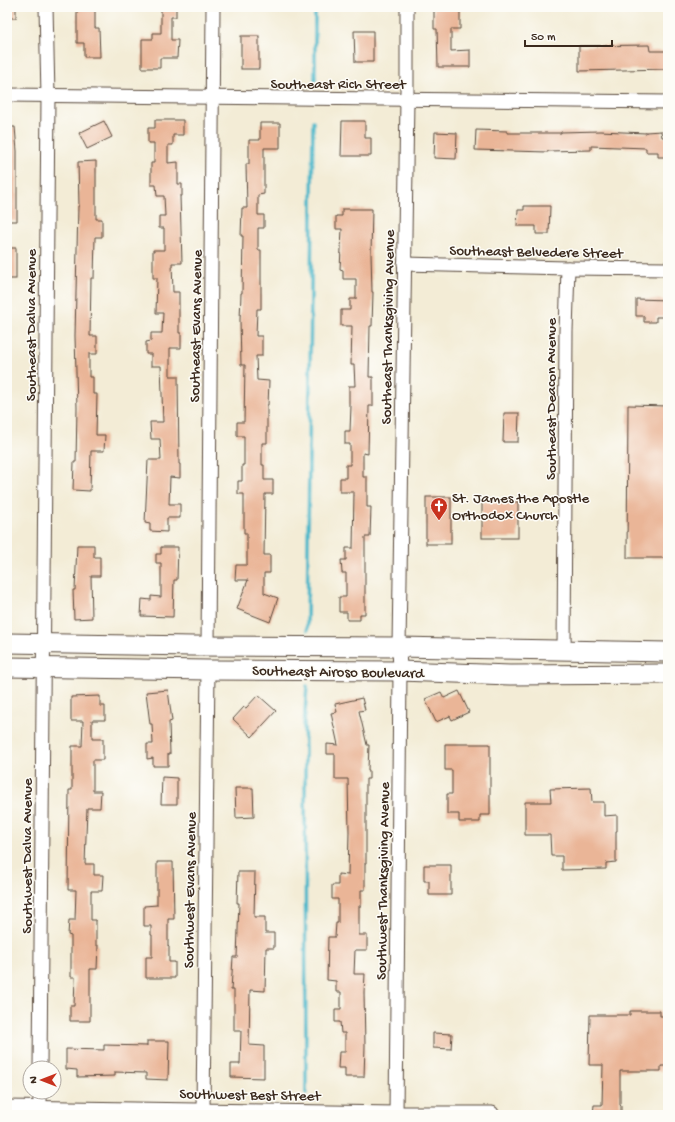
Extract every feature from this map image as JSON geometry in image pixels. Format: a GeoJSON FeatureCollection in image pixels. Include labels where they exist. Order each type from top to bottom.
{"type":"FeatureCollection","features":[{"type":"Feature","properties":{"kind":"main road","name":"Southeast Airoso Boulevard"},"geometry":{"type":"LineString","coordinates":[[7,643],[399,647],[668,652]]}},
{"type":"Feature","properties":{"kind":"main road","name":"Southeast Airoso Boulevard"},"geometry":{"type":"LineString","coordinates":[[7,667],[400,671],[510,675],[668,674]]}},
{"type":"Feature","properties":{"kind":"street","name":"Southeast Dalva Avenue"},"geometry":{"type":"LineString","coordinates":[[44,644],[48,96],[46,7]]}},
{"type":"Feature","properties":{"kind":"street","name":"Southeast Evans Avenue"},"geometry":{"type":"LineString","coordinates":[[208,646],[213,7]]}},
{"type":"Feature","properties":{"kind":"street","name":"Southeast Thanksgiving Avenue"},"geometry":{"type":"LineString","coordinates":[[399,647],[407,7]]}},
{"type":"Feature","properties":{"kind":"street","name":"Southeast Rich Street"},"geometry":{"type":"LineString","coordinates":[[7,95],[668,102]]}},
{"type":"Feature","properties":{"kind":"street","name":"Southeast Belvedere Street"},"geometry":{"type":"LineString","coordinates":[[404,264],[668,269]]}},
{"type":"Feature","properties":{"kind":"street","name":"Southeast Deacon Avenue"},"geometry":{"type":"LineString","coordinates":[[564,650],[566,331],[568,268]]}},
{"type":"Feature","properties":{"kind":"street","name":"Southwest Dalva Avenue"},"geometry":{"type":"LineString","coordinates":[[40,1060],[44,644]]}},
{"type":"Feature","properties":{"kind":"street","name":"Southwest Thanksgiving Avenue"},"geometry":{"type":"LineString","coordinates":[[396,1114],[399,647]]}},
{"type":"Feature","properties":{"kind":"street","name":"Southwest Evans Avenue"},"geometry":{"type":"LineString","coordinates":[[203,1110],[208,670]]}},
{"type":"Feature","properties":{"kind":"street"},"geometry":{"type":"LineString","coordinates":[[40,1100],[40,1107]]}},
{"type":"Feature","properties":{"kind":"street","name":"Southwest Best Street"},"geometry":{"type":"LineString","coordinates":[[7,1107],[396,1114],[492,1113]]}},
{"type":"Feature","properties":{"kind":"building"},"geometry":{"type":"Polygon","coordinates":[[[7,7],[16,7],[16,18],[7,18],[7,7]]]}},
{"type":"Feature","properties":{"kind":"building"},"geometry":{"type":"Polygon","coordinates":[[[77,7],[95,7],[95,28],[99,28],[100,57],[84,57],[84,43],[77,43],[77,7]]]}},
{"type":"Feature","properties":{"kind":"building"},"geometry":{"type":"Polygon","coordinates":[[[161,7],[176,7],[176,17],[171,17],[171,40],[178,40],[177,58],[160,58],[160,68],[142,68],[142,39],[153,39],[153,33],[161,33],[161,7]]]}},
{"type":"Feature","properties":{"kind":"building"},"geometry":{"type":"Polygon","coordinates":[[[434,7],[460,7],[460,29],[451,29],[451,51],[470,50],[470,67],[438,67],[437,29],[434,29],[434,7]]]}},
{"type":"Feature","properties":{"kind":"building"},"geometry":{"type":"Polygon","coordinates":[[[354,31],[373,31],[373,62],[355,62],[354,31]]]}},
{"type":"Feature","properties":{"kind":"building"},"geometry":{"type":"Polygon","coordinates":[[[241,36],[259,36],[259,69],[241,69],[241,36]]]}},
{"type":"Feature","properties":{"kind":"building"},"geometry":{"type":"Polygon","coordinates":[[[649,45],[650,51],[668,51],[668,69],[579,71],[579,46],[649,45]]]}},
{"type":"Feature","properties":{"kind":"building"},"geometry":{"type":"Polygon","coordinates":[[[155,120],[183,120],[183,135],[173,135],[173,145],[168,145],[168,163],[178,162],[178,184],[182,184],[182,196],[180,196],[182,263],[172,263],[173,292],[179,292],[179,333],[181,333],[181,348],[170,348],[170,376],[178,376],[180,478],[170,477],[169,504],[180,504],[180,518],[167,518],[167,532],[150,531],[150,524],[145,523],[148,460],[161,460],[160,439],[151,439],[150,422],[163,422],[161,366],[151,366],[151,354],[146,354],[146,342],[151,341],[151,333],[162,333],[163,313],[156,313],[157,278],[153,278],[153,250],[164,250],[164,228],[159,228],[159,216],[165,216],[164,196],[157,196],[156,185],[151,185],[151,163],[154,163],[154,143],[148,143],[148,128],[155,128],[155,120]]]}},
{"type":"Feature","properties":{"kind":"building"},"geometry":{"type":"Polygon","coordinates":[[[104,121],[112,137],[87,149],[79,133],[104,121]]]}},
{"type":"Feature","properties":{"kind":"building"},"geometry":{"type":"Polygon","coordinates":[[[342,121],[365,121],[365,138],[371,138],[371,156],[341,156],[342,121]]]}},
{"type":"Feature","properties":{"kind":"building"},"geometry":{"type":"Polygon","coordinates":[[[260,123],[280,123],[280,148],[264,148],[264,194],[258,195],[258,215],[264,215],[264,228],[258,228],[258,250],[261,250],[261,309],[257,309],[256,336],[262,336],[262,356],[256,356],[257,380],[269,381],[267,405],[267,443],[262,443],[262,465],[264,465],[264,480],[273,480],[273,494],[265,494],[264,555],[270,555],[270,573],[264,573],[264,593],[278,598],[270,622],[237,609],[248,580],[235,580],[236,565],[247,565],[247,533],[244,533],[244,494],[238,494],[238,481],[242,481],[242,465],[244,465],[244,436],[237,436],[237,422],[244,422],[245,365],[241,365],[240,320],[242,293],[242,208],[247,208],[246,164],[249,164],[249,140],[260,140],[260,123]]]}},
{"type":"Feature","properties":{"kind":"building"},"geometry":{"type":"Polygon","coordinates":[[[7,127],[15,127],[17,151],[17,221],[7,221],[7,127]]]}},
{"type":"Feature","properties":{"kind":"building"},"geometry":{"type":"Polygon","coordinates":[[[476,130],[507,131],[507,133],[600,131],[646,133],[661,131],[662,137],[668,137],[668,157],[658,157],[658,152],[646,152],[646,148],[591,146],[591,150],[548,152],[475,150],[476,130]]]}},
{"type":"Feature","properties":{"kind":"building"},"geometry":{"type":"Polygon","coordinates":[[[435,132],[457,133],[456,159],[434,158],[435,132]]]}},
{"type":"Feature","properties":{"kind":"building"},"geometry":{"type":"Polygon","coordinates":[[[96,161],[96,219],[102,219],[102,237],[95,237],[94,278],[91,278],[90,336],[97,336],[97,354],[89,354],[89,377],[93,377],[93,394],[97,394],[96,435],[105,435],[104,451],[91,451],[90,491],[73,490],[74,462],[76,462],[77,408],[75,336],[79,206],[78,162],[96,161]]]}},
{"type":"Feature","properties":{"kind":"building"},"geometry":{"type":"Polygon","coordinates":[[[524,206],[550,206],[549,234],[536,234],[536,226],[517,226],[518,210],[524,210],[524,206]]]}},
{"type":"Feature","properties":{"kind":"building"},"geometry":{"type":"Polygon","coordinates":[[[342,209],[372,209],[371,254],[373,292],[372,326],[370,326],[369,377],[373,377],[373,406],[369,406],[368,454],[363,453],[363,477],[367,477],[367,507],[371,507],[370,537],[365,537],[365,614],[360,614],[360,620],[347,620],[347,612],[339,612],[339,597],[346,597],[346,573],[342,573],[341,560],[346,560],[346,548],[353,548],[354,492],[340,492],[340,478],[346,478],[346,465],[350,465],[350,444],[345,444],[345,431],[350,431],[351,406],[349,406],[349,386],[355,386],[354,365],[351,365],[352,326],[341,326],[341,310],[350,310],[350,299],[356,299],[356,279],[343,279],[343,270],[340,269],[342,229],[336,229],[336,216],[342,216],[342,209]]]}},
{"type":"Feature","properties":{"kind":"building"},"geometry":{"type":"Polygon","coordinates":[[[7,248],[16,248],[16,279],[7,279],[7,248]]]}},
{"type":"Feature","properties":{"kind":"building"},"geometry":{"type":"Polygon","coordinates":[[[636,299],[668,300],[667,317],[656,317],[656,322],[644,322],[644,316],[636,316],[636,299]]]}},
{"type":"Feature","properties":{"kind":"building"},"geometry":{"type":"Polygon","coordinates":[[[628,405],[668,406],[667,558],[627,558],[628,405]]]}},
{"type":"Feature","properties":{"kind":"building"},"geometry":{"type":"Polygon","coordinates":[[[504,413],[519,413],[518,442],[503,442],[504,413]]]}},
{"type":"Feature","properties":{"kind":"building","name":"St. James the Apostle Orthodox Church"},"geometry":{"type":"Polygon","coordinates":[[[426,497],[451,497],[451,544],[426,544],[426,497]]]}},
{"type":"Feature","properties":{"kind":"building"},"geometry":{"type":"Polygon","coordinates":[[[482,502],[518,502],[518,538],[482,538],[482,502]]]}},
{"type":"Feature","properties":{"kind":"building"},"geometry":{"type":"Polygon","coordinates":[[[77,545],[94,545],[94,557],[100,557],[100,576],[91,576],[92,618],[74,619],[73,590],[75,590],[77,545]]]}},
{"type":"Feature","properties":{"kind":"building"},"geometry":{"type":"Polygon","coordinates":[[[161,547],[178,547],[177,580],[174,580],[173,617],[141,616],[142,599],[151,600],[151,596],[161,597],[161,563],[156,563],[156,554],[161,554],[161,547]]]}},
{"type":"Feature","properties":{"kind":"building"},"geometry":{"type":"Polygon","coordinates":[[[168,690],[172,721],[169,722],[170,754],[168,754],[168,766],[153,766],[153,758],[147,759],[147,744],[153,744],[152,724],[150,724],[146,692],[168,690]]]}},
{"type":"Feature","properties":{"kind":"building"},"geometry":{"type":"Polygon","coordinates":[[[459,691],[469,712],[452,720],[450,716],[436,722],[425,699],[441,692],[444,698],[459,691]]]}},
{"type":"Feature","properties":{"kind":"building"},"geometry":{"type":"Polygon","coordinates":[[[258,695],[276,711],[252,737],[233,719],[258,695]]]}},
{"type":"Feature","properties":{"kind":"building"},"geometry":{"type":"Polygon","coordinates":[[[100,696],[100,706],[105,706],[105,720],[92,720],[92,739],[103,739],[103,760],[93,760],[93,791],[101,791],[100,808],[87,808],[85,864],[94,864],[94,875],[103,875],[102,891],[91,891],[91,920],[96,920],[96,945],[98,945],[97,969],[90,969],[90,1021],[70,1021],[70,1006],[74,1006],[75,977],[71,977],[71,936],[68,935],[69,920],[75,920],[76,890],[68,890],[69,790],[72,790],[72,746],[82,746],[83,721],[71,721],[71,697],[100,696]]]}},
{"type":"Feature","properties":{"kind":"building"},"geometry":{"type":"Polygon","coordinates":[[[362,698],[365,710],[359,711],[367,745],[369,745],[369,779],[366,779],[365,890],[361,890],[361,906],[359,906],[359,935],[367,935],[367,950],[355,950],[354,974],[365,974],[364,1077],[345,1077],[345,1068],[338,1068],[339,1052],[345,1052],[345,1033],[341,1033],[340,1022],[335,1022],[335,1009],[341,1009],[341,992],[336,992],[336,981],[327,980],[328,937],[335,937],[336,923],[338,923],[338,899],[332,899],[332,885],[338,885],[338,874],[348,875],[348,779],[335,779],[335,754],[327,754],[327,744],[338,745],[331,713],[337,712],[335,704],[362,698]]]}},
{"type":"Feature","properties":{"kind":"building"},"geometry":{"type":"Polygon","coordinates":[[[445,744],[490,744],[490,815],[480,815],[480,822],[459,822],[459,814],[447,814],[447,794],[452,794],[452,770],[445,770],[445,744]]]}},
{"type":"Feature","properties":{"kind":"building"},"geometry":{"type":"Polygon","coordinates":[[[162,777],[177,778],[177,804],[161,804],[162,777]]]}},
{"type":"Feature","properties":{"kind":"building"},"geometry":{"type":"Polygon","coordinates":[[[235,788],[253,788],[254,817],[236,818],[235,788]]]}},
{"type":"Feature","properties":{"kind":"building"},"geometry":{"type":"Polygon","coordinates":[[[591,788],[592,802],[604,802],[604,816],[617,815],[616,862],[606,863],[606,869],[562,870],[562,856],[551,856],[550,835],[525,835],[525,802],[551,802],[550,789],[591,788]]]}},
{"type":"Feature","properties":{"kind":"building"},"geometry":{"type":"Polygon","coordinates":[[[157,862],[173,862],[174,919],[168,919],[168,946],[169,962],[175,962],[175,978],[146,978],[146,957],[152,957],[152,935],[151,926],[144,926],[144,906],[157,905],[157,862]]]}},
{"type":"Feature","properties":{"kind":"building"},"geometry":{"type":"Polygon","coordinates":[[[424,865],[451,865],[451,895],[429,895],[429,881],[424,881],[424,865]]]}},
{"type":"Feature","properties":{"kind":"building"},"geometry":{"type":"Polygon","coordinates":[[[238,872],[255,872],[254,917],[265,917],[265,933],[274,933],[274,948],[266,948],[265,991],[250,990],[249,1045],[264,1046],[264,1078],[231,1077],[231,1064],[240,1064],[241,1031],[234,1031],[234,990],[231,990],[233,957],[237,957],[239,903],[237,903],[238,872]]]}},
{"type":"Feature","properties":{"kind":"building"},"geometry":{"type":"Polygon","coordinates":[[[630,1011],[660,1011],[660,1016],[668,1016],[668,1066],[661,1066],[661,1071],[620,1071],[621,1115],[593,1115],[594,1105],[602,1105],[603,1065],[589,1065],[590,1015],[630,1015],[630,1011]]]}},
{"type":"Feature","properties":{"kind":"building"},"geometry":{"type":"Polygon","coordinates":[[[433,1033],[452,1034],[451,1049],[433,1048],[433,1033]]]}},
{"type":"Feature","properties":{"kind":"building"},"geometry":{"type":"Polygon","coordinates":[[[147,1041],[169,1041],[168,1080],[146,1079],[146,1073],[115,1072],[115,1076],[77,1077],[77,1070],[66,1069],[66,1049],[104,1050],[104,1045],[147,1046],[147,1041]]]}},
{"type":"Feature","properties":{"kind":"waterway"},"geometry":{"type":"LineString","coordinates":[[315,7],[315,80]]}},
{"type":"Feature","properties":{"kind":"waterway"},"geometry":{"type":"LineString","coordinates":[[307,630],[313,121]]}},
{"type":"Feature","properties":{"kind":"waterway"},"geometry":{"type":"LineString","coordinates":[[306,1093],[304,725],[307,686]]}},
{"type":"Feature","properties":{"kind":"place","name":"St. James the Apostle Orthodox Church"},"geometry":{"type":"Point","coordinates":[439,521]}}]}
